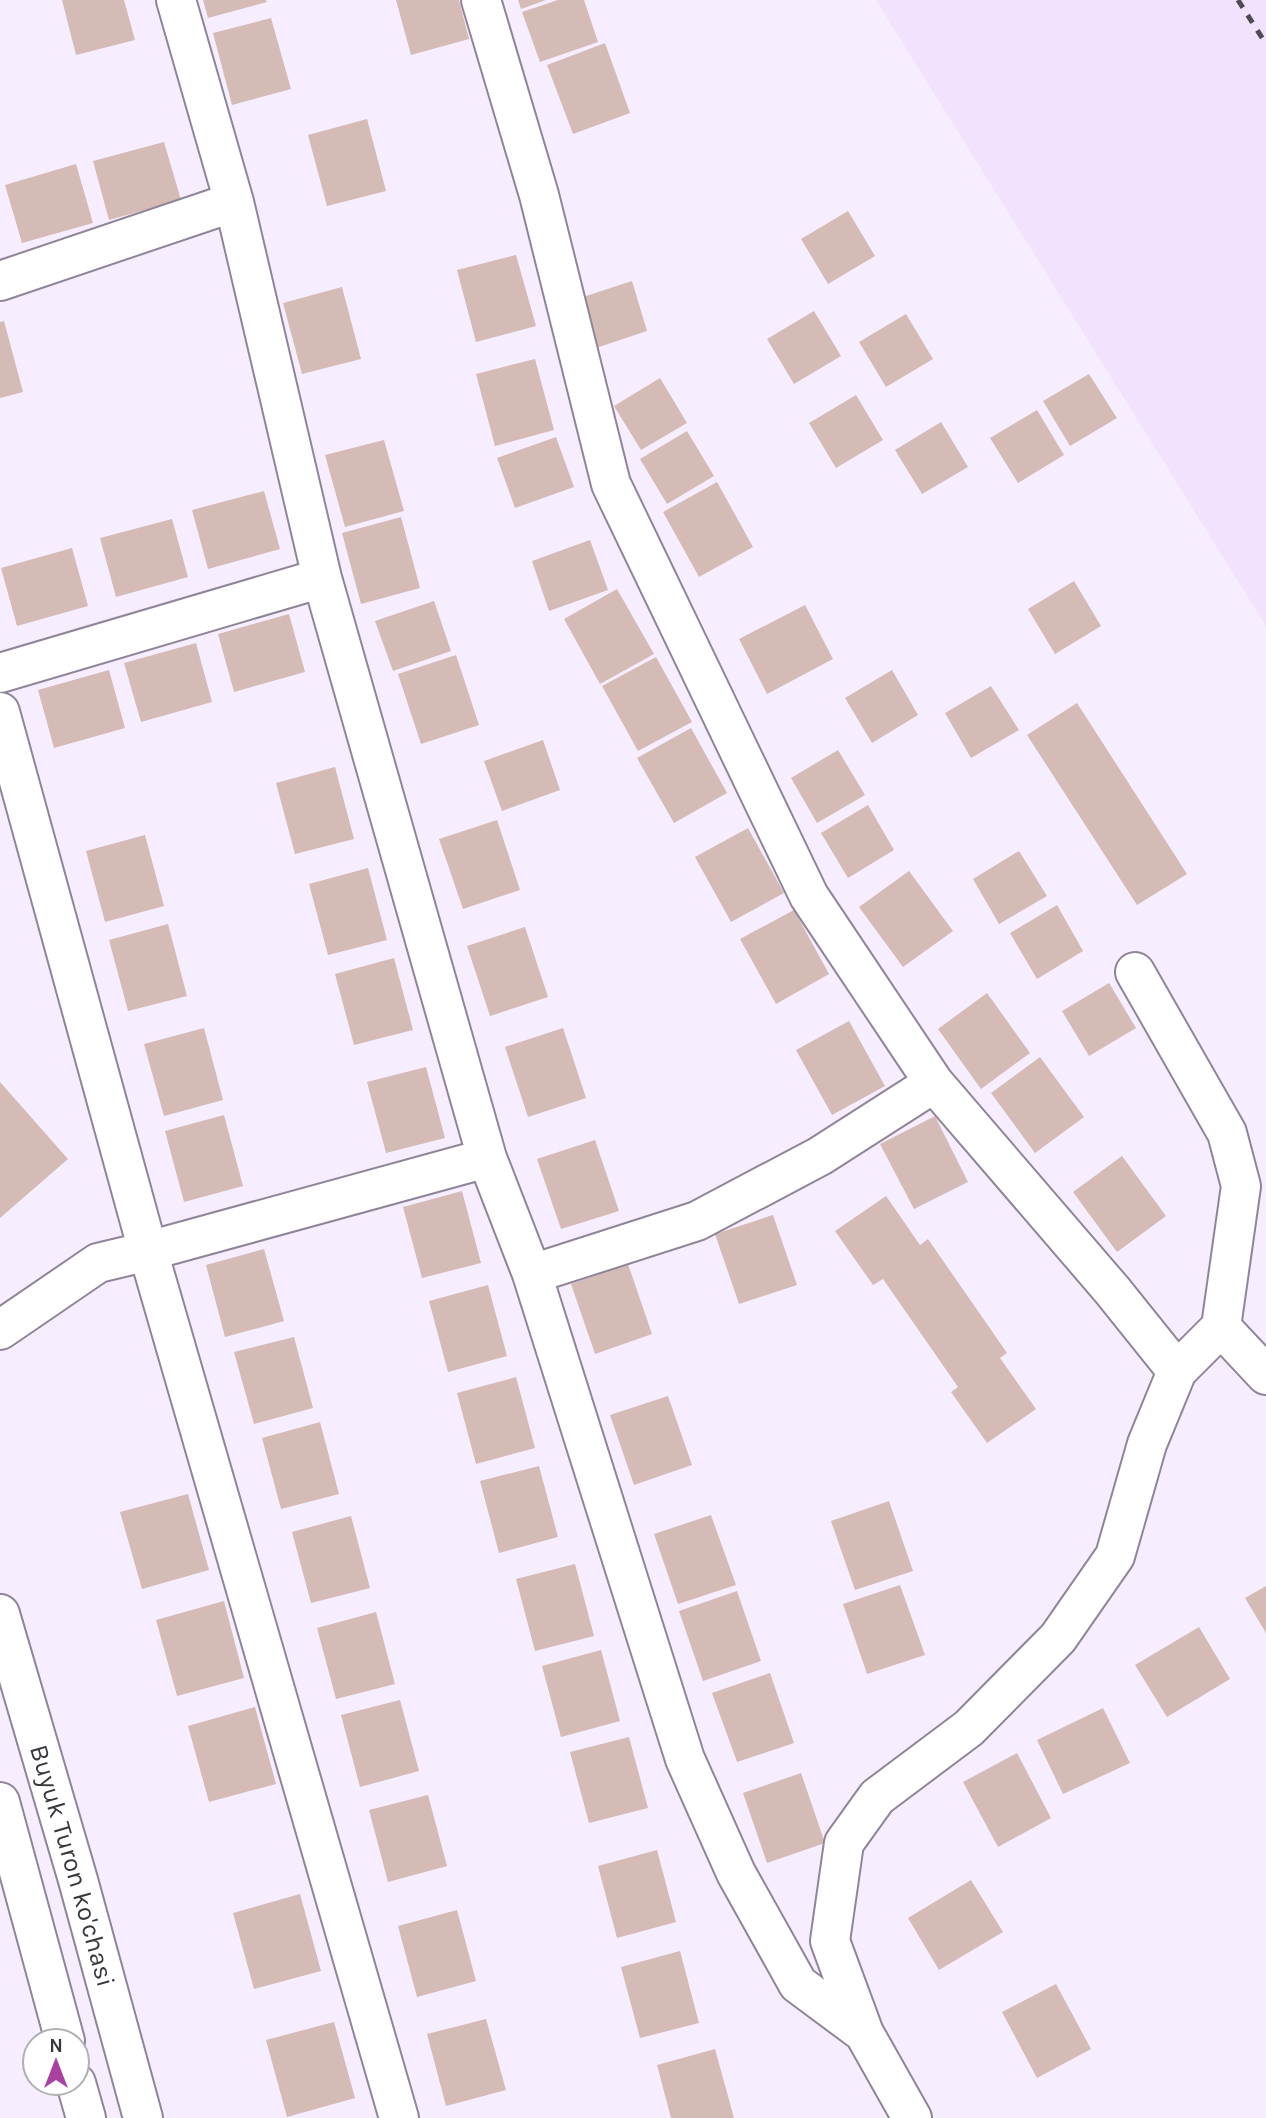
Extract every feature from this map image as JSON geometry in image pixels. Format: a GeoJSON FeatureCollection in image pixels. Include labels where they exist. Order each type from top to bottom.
{"type":"FeatureCollection","features":[{"type":"Feature","properties":{"kind":"street"},"geometry":{"type":"LineString","coordinates":[[176,0],[233,202],[322,578],[487,1158],[532,1274],[685,1759],[736,1873],[798,1984],[864,2032]]}},
{"type":"Feature","properties":{"kind":"street"},"geometry":{"type":"LineString","coordinates":[[481,0],[539,195],[611,484],[809,896],[934,1083],[1112,1290],[1177,1371]]}},
{"type":"Feature","properties":{"kind":"street"},"geometry":{"type":"LineString","coordinates":[[0,281],[233,202]]}},
{"type":"Feature","properties":{"kind":"street"},"geometry":{"type":"LineString","coordinates":[[0,673],[322,578]]}},
{"type":"Feature","properties":{"kind":"street"},"geometry":{"type":"LineString","coordinates":[[0,712],[148,1251],[399,2118]]}},
{"type":"Feature","properties":{"kind":"street"},"geometry":{"type":"LineString","coordinates":[[912,2118],[864,2032],[830,1941],[844,1843],[877,1797],[969,1728],[1058,1638],[1115,1556],[1147,1444],[1177,1371],[1221,1327],[1241,1186],[1227,1133],[1135,972]]}},
{"type":"Feature","properties":{"kind":"street"},"geometry":{"type":"LineString","coordinates":[[532,1274],[697,1221],[820,1156],[934,1083]]}},
{"type":"Feature","properties":{"kind":"street"},"geometry":{"type":"LineString","coordinates":[[0,1331],[98,1263],[487,1158]]}},
{"type":"Feature","properties":{"kind":"street"},"geometry":{"type":"LineString","coordinates":[[1221,1327],[1266,1375]]}},
{"type":"Feature","properties":{"kind":"street","name":"Buyuk Turon ko'chasi"},"geometry":{"type":"LineString","coordinates":[[0,1614],[78,1880],[143,2118]]}},
{"type":"Feature","properties":{"kind":"street","name":"Buyuk Turon ko'chasi"},"geometry":{"type":"LineString","coordinates":[[0,1802],[61,2027]]}},
{"type":"Feature","properties":{"kind":"street"},"geometry":{"type":"LineString","coordinates":[[80,2097],[86,2118]]}},
{"type":"Feature","properties":{"kind":"shaded area"},"geometry":{"type":"Polygon","coordinates":[[[876,0],[1266,0],[1266,626],[876,0]]]}},
{"type":"Feature","properties":{"kind":"building"},"geometry":{"type":"Polygon","coordinates":[[[62,0],[124,0],[135,40],[76,55],[62,0]]]}},
{"type":"Feature","properties":{"kind":"building"},"geometry":{"type":"Polygon","coordinates":[[[203,0],[266,0],[267,2],[208,18],[203,0]]]}},
{"type":"Feature","properties":{"kind":"building"},"geometry":{"type":"Polygon","coordinates":[[[396,0],[459,0],[469,39],[411,55],[396,0]]]}},
{"type":"Feature","properties":{"kind":"building"},"geometry":{"type":"Polygon","coordinates":[[[518,0],[546,0],[521,9],[518,0]]]}},
{"type":"Feature","properties":{"kind":"building"},"geometry":{"type":"Polygon","coordinates":[[[558,0],[584,0],[598,42],[540,62],[522,12],[558,0]]]}},
{"type":"Feature","properties":{"kind":"building"},"geometry":{"type":"Polygon","coordinates":[[[271,18],[291,89],[232,105],[213,33],[271,18]]]}},
{"type":"Feature","properties":{"kind":"building"},"geometry":{"type":"Polygon","coordinates":[[[605,43],[630,113],[573,134],[547,65],[605,43]]]}},
{"type":"Feature","properties":{"kind":"building"},"geometry":{"type":"Polygon","coordinates":[[[367,119],[386,191],[327,206],[308,135],[367,119]]]}},
{"type":"Feature","properties":{"kind":"building"},"geometry":{"type":"Polygon","coordinates":[[[164,142],[181,200],[109,220],[93,161],[164,142]]]}},
{"type":"Feature","properties":{"kind":"building"},"geometry":{"type":"Polygon","coordinates":[[[76,164],[93,223],[22,243],[5,185],[76,164]]]}},
{"type":"Feature","properties":{"kind":"building"},"geometry":{"type":"Polygon","coordinates":[[[848,211],[875,256],[828,284],[801,239],[848,211]]]}},
{"type":"Feature","properties":{"kind":"building"},"geometry":{"type":"Polygon","coordinates":[[[516,255],[536,326],[476,342],[457,270],[516,255]]]}},
{"type":"Feature","properties":{"kind":"building"},"geometry":{"type":"Polygon","coordinates":[[[632,281],[647,331],[596,348],[580,298],[632,281]]]}},
{"type":"Feature","properties":{"kind":"building"},"geometry":{"type":"Polygon","coordinates":[[[342,287],[361,359],[302,374],[283,303],[342,287]]]}},
{"type":"Feature","properties":{"kind":"building"},"geometry":{"type":"Polygon","coordinates":[[[814,311],[841,356],[794,384],[767,339],[814,311]]]}},
{"type":"Feature","properties":{"kind":"building"},"geometry":{"type":"Polygon","coordinates":[[[906,314],[933,359],[886,387],[859,342],[906,314]]]}},
{"type":"Feature","properties":{"kind":"building"},"geometry":{"type":"Polygon","coordinates":[[[4,321],[23,392],[0,398],[0,322],[4,321]]]}},
{"type":"Feature","properties":{"kind":"building"},"geometry":{"type":"Polygon","coordinates":[[[535,359],[554,430],[495,446],[476,374],[535,359]]]}},
{"type":"Feature","properties":{"kind":"building"},"geometry":{"type":"Polygon","coordinates":[[[1089,374],[1117,418],[1070,446],[1043,401],[1089,374]]]}},
{"type":"Feature","properties":{"kind":"building"},"geometry":{"type":"Polygon","coordinates":[[[660,378],[687,423],[641,450],[614,406],[660,378]]]}},
{"type":"Feature","properties":{"kind":"building"},"geometry":{"type":"Polygon","coordinates":[[[856,395],[883,440],[836,468],[809,423],[856,395]]]}},
{"type":"Feature","properties":{"kind":"building"},"geometry":{"type":"Polygon","coordinates":[[[1037,410],[1064,455],[1018,483],[990,438],[1037,410]]]}},
{"type":"Feature","properties":{"kind":"building"},"geometry":{"type":"Polygon","coordinates":[[[941,422],[968,467],[922,494],[895,450],[941,422]]]}},
{"type":"Feature","properties":{"kind":"building"},"geometry":{"type":"Polygon","coordinates":[[[687,431],[714,476],[667,504],[640,459],[687,431]]]}},
{"type":"Feature","properties":{"kind":"building"},"geometry":{"type":"Polygon","coordinates":[[[556,437],[574,487],[515,508],[497,458],[556,437]]]}},
{"type":"Feature","properties":{"kind":"building"},"geometry":{"type":"Polygon","coordinates":[[[384,440],[404,511],[345,527],[325,455],[384,440]]]}},
{"type":"Feature","properties":{"kind":"building"},"geometry":{"type":"Polygon","coordinates":[[[717,482],[753,547],[699,577],[663,512],[717,482]]]}},
{"type":"Feature","properties":{"kind":"building"},"geometry":{"type":"Polygon","coordinates":[[[264,491],[280,549],[208,569],[192,510],[264,491]]]}},
{"type":"Feature","properties":{"kind":"building"},"geometry":{"type":"Polygon","coordinates":[[[401,517],[420,588],[361,604],[342,533],[401,517]]]}},
{"type":"Feature","properties":{"kind":"building"},"geometry":{"type":"Polygon","coordinates":[[[172,519],[188,577],[116,597],[100,538],[172,519]]]}},
{"type":"Feature","properties":{"kind":"building"},"geometry":{"type":"Polygon","coordinates":[[[590,540],[608,590],[549,611],[532,561],[590,540]]]}},
{"type":"Feature","properties":{"kind":"building"},"geometry":{"type":"Polygon","coordinates":[[[72,548],[88,606],[17,626],[1,568],[72,548]]]}},
{"type":"Feature","properties":{"kind":"building"},"geometry":{"type":"Polygon","coordinates":[[[1074,581],[1101,626],[1055,654],[1028,609],[1074,581]]]}},
{"type":"Feature","properties":{"kind":"building"},"geometry":{"type":"Polygon","coordinates":[[[617,589],[654,654],[600,684],[564,619],[617,589]]]}},
{"type":"Feature","properties":{"kind":"building"},"geometry":{"type":"Polygon","coordinates":[[[434,601],[451,651],[393,671],[375,621],[434,601]]]}},
{"type":"Feature","properties":{"kind":"building"},"geometry":{"type":"Polygon","coordinates":[[[805,605],[833,659],[767,694],[739,639],[805,605]]]}},
{"type":"Feature","properties":{"kind":"building"},"geometry":{"type":"Polygon","coordinates":[[[289,614],[305,672],[234,692],[218,634],[289,614]]]}},
{"type":"Feature","properties":{"kind":"building"},"geometry":{"type":"Polygon","coordinates":[[[196,643],[212,702],[141,722],[124,663],[196,643]]]}},
{"type":"Feature","properties":{"kind":"building"},"geometry":{"type":"Polygon","coordinates":[[[456,655],[479,725],[421,744],[398,674],[456,655]]]}},
{"type":"Feature","properties":{"kind":"building"},"geometry":{"type":"Polygon","coordinates":[[[656,657],[692,722],[638,751],[602,686],[656,657]]]}},
{"type":"Feature","properties":{"kind":"building"},"geometry":{"type":"Polygon","coordinates":[[[109,670],[125,728],[54,748],[38,690],[109,670]]]}},
{"type":"Feature","properties":{"kind":"building"},"geometry":{"type":"Polygon","coordinates":[[[892,670],[918,715],[872,743],[845,698],[892,670]]]}},
{"type":"Feature","properties":{"kind":"building"},"geometry":{"type":"Polygon","coordinates":[[[991,686],[1019,730],[971,758],[945,713],[991,686]]]}},
{"type":"Feature","properties":{"kind":"building"},"geometry":{"type":"Polygon","coordinates":[[[1077,703],[1187,874],[1137,905],[1027,735],[1077,703]]]}},
{"type":"Feature","properties":{"kind":"building"},"geometry":{"type":"Polygon","coordinates":[[[691,728],[727,793],[674,823],[637,758],[691,728]]]}},
{"type":"Feature","properties":{"kind":"building"},"geometry":{"type":"Polygon","coordinates":[[[543,740],[560,790],[502,811],[484,761],[543,740]]]}},
{"type":"Feature","properties":{"kind":"building"},"geometry":{"type":"Polygon","coordinates":[[[838,750],[865,795],[817,823],[791,778],[838,750]]]}},
{"type":"Feature","properties":{"kind":"building"},"geometry":{"type":"Polygon","coordinates":[[[335,767],[354,839],[295,854],[276,783],[335,767]]]}},
{"type":"Feature","properties":{"kind":"building"},"geometry":{"type":"Polygon","coordinates":[[[868,805],[894,850],[848,878],[821,833],[868,805]]]}},
{"type":"Feature","properties":{"kind":"building"},"geometry":{"type":"Polygon","coordinates":[[[497,820],[520,890],[463,909],[439,839],[497,820]]]}},
{"type":"Feature","properties":{"kind":"building"},"geometry":{"type":"Polygon","coordinates":[[[748,828],[784,893],[731,922],[695,857],[748,828]]]}},
{"type":"Feature","properties":{"kind":"building"},"geometry":{"type":"Polygon","coordinates":[[[145,835],[164,906],[105,922],[86,851],[145,835]]]}},
{"type":"Feature","properties":{"kind":"building"},"geometry":{"type":"Polygon","coordinates":[[[1019,851],[1047,896],[999,924],[973,879],[1019,851]]]}},
{"type":"Feature","properties":{"kind":"building"},"geometry":{"type":"Polygon","coordinates":[[[368,868],[387,940],[328,955],[309,884],[368,868]]]}},
{"type":"Feature","properties":{"kind":"building"},"geometry":{"type":"Polygon","coordinates":[[[909,871],[953,931],[903,967],[859,907],[909,871]]]}},
{"type":"Feature","properties":{"kind":"building"},"geometry":{"type":"Polygon","coordinates":[[[1057,905],[1083,951],[1037,979],[1010,933],[1057,905]]]}},
{"type":"Feature","properties":{"kind":"building"},"geometry":{"type":"Polygon","coordinates":[[[794,910],[829,974],[776,1004],[740,939],[794,910]]]}},
{"type":"Feature","properties":{"kind":"building"},"geometry":{"type":"Polygon","coordinates":[[[168,924],[187,996],[128,1011],[109,940],[168,924]]]}},
{"type":"Feature","properties":{"kind":"building"},"geometry":{"type":"Polygon","coordinates":[[[525,927],[548,997],[490,1016],[467,946],[525,927]]]}},
{"type":"Feature","properties":{"kind":"building"},"geometry":{"type":"Polygon","coordinates":[[[394,958],[413,1030],[354,1045],[335,974],[394,958]]]}},
{"type":"Feature","properties":{"kind":"building"},"geometry":{"type":"Polygon","coordinates":[[[1109,983],[1136,1028],[1089,1056],[1062,1011],[1109,983]]]}},
{"type":"Feature","properties":{"kind":"building"},"geometry":{"type":"Polygon","coordinates":[[[987,993],[1030,1053],[981,1089],[938,1029],[987,993]]]}},
{"type":"Feature","properties":{"kind":"building"},"geometry":{"type":"Polygon","coordinates":[[[849,1021],[885,1086],[832,1115],[796,1050],[849,1021]]]}},
{"type":"Feature","properties":{"kind":"building"},"geometry":{"type":"Polygon","coordinates":[[[204,1028],[223,1100],[164,1116],[144,1044],[204,1028]]]}},
{"type":"Feature","properties":{"kind":"building"},"geometry":{"type":"Polygon","coordinates":[[[563,1028],[586,1098],[528,1117],[505,1047],[563,1028]]]}},
{"type":"Feature","properties":{"kind":"building"},"geometry":{"type":"Polygon","coordinates":[[[1040,1057],[1084,1117],[1035,1153],[991,1093],[1040,1057]]]}},
{"type":"Feature","properties":{"kind":"building"},"geometry":{"type":"Polygon","coordinates":[[[426,1067],[445,1138],[386,1153],[367,1082],[426,1067]]]}},
{"type":"Feature","properties":{"kind":"building"},"geometry":{"type":"Polygon","coordinates":[[[0,1082],[68,1159],[0,1218],[0,1082]]]}},
{"type":"Feature","properties":{"kind":"building"},"geometry":{"type":"Polygon","coordinates":[[[224,1115],[243,1186],[184,1202],[165,1131],[224,1115]]]}},
{"type":"Feature","properties":{"kind":"building"},"geometry":{"type":"Polygon","coordinates":[[[935,1116],[968,1182],[914,1209],[880,1144],[935,1116]]]}},
{"type":"Feature","properties":{"kind":"building"},"geometry":{"type":"Polygon","coordinates":[[[595,1140],[619,1211],[561,1229],[537,1159],[595,1140]]]}},
{"type":"Feature","properties":{"kind":"building"},"geometry":{"type":"Polygon","coordinates":[[[1122,1156],[1166,1216],[1117,1252],[1073,1192],[1122,1156]]]}},
{"type":"Feature","properties":{"kind":"building"},"geometry":{"type":"Polygon","coordinates":[[[462,1191],[481,1263],[422,1278],[403,1207],[462,1191]]]}},
{"type":"Feature","properties":{"kind":"building"},"geometry":{"type":"Polygon","coordinates":[[[886,1196],[920,1245],[928,1239],[1007,1353],[1000,1358],[1036,1409],[987,1443],[951,1392],[958,1387],[883,1279],[873,1285],[835,1231],[886,1196]]]}},
{"type":"Feature","properties":{"kind":"building"},"geometry":{"type":"Polygon","coordinates":[[[773,1215],[797,1285],[739,1304],[715,1234],[773,1215]]]}},
{"type":"Feature","properties":{"kind":"building"},"geometry":{"type":"Polygon","coordinates":[[[264,1249],[284,1321],[225,1337],[206,1265],[264,1249]]]}},
{"type":"Feature","properties":{"kind":"building"},"geometry":{"type":"Polygon","coordinates":[[[628,1264],[652,1334],[595,1354],[571,1284],[628,1264]]]}},
{"type":"Feature","properties":{"kind":"building"},"geometry":{"type":"Polygon","coordinates":[[[488,1285],[507,1356],[448,1372],[429,1301],[488,1285]]]}},
{"type":"Feature","properties":{"kind":"building"},"geometry":{"type":"Polygon","coordinates":[[[294,1337],[313,1408],[254,1424],[234,1352],[294,1337]]]}},
{"type":"Feature","properties":{"kind":"building"},"geometry":{"type":"Polygon","coordinates":[[[516,1377],[535,1448],[476,1464],[457,1393],[516,1377]]]}},
{"type":"Feature","properties":{"kind":"building"},"geometry":{"type":"Polygon","coordinates":[[[668,1396],[692,1465],[634,1485],[610,1415],[668,1396]]]}},
{"type":"Feature","properties":{"kind":"building"},"geometry":{"type":"Polygon","coordinates":[[[320,1422],[339,1494],[281,1509],[262,1438],[320,1422]]]}},
{"type":"Feature","properties":{"kind":"building"},"geometry":{"type":"Polygon","coordinates":[[[539,1466],[558,1537],[499,1553],[480,1481],[539,1466]]]}},
{"type":"Feature","properties":{"kind":"building"},"geometry":{"type":"Polygon","coordinates":[[[188,1494],[209,1570],[142,1589],[120,1512],[188,1494]]]}},
{"type":"Feature","properties":{"kind":"building"},"geometry":{"type":"Polygon","coordinates":[[[889,1501],[913,1571],[855,1590],[831,1521],[889,1501]]]}},
{"type":"Feature","properties":{"kind":"building"},"geometry":{"type":"Polygon","coordinates":[[[711,1515],[736,1585],[678,1604],[654,1534],[711,1515]]]}},
{"type":"Feature","properties":{"kind":"building"},"geometry":{"type":"Polygon","coordinates":[[[351,1516],[370,1588],[311,1603],[292,1532],[351,1516]]]}},
{"type":"Feature","properties":{"kind":"building"},"geometry":{"type":"Polygon","coordinates":[[[575,1564],[594,1636],[535,1651],[516,1579],[575,1564]]]}},
{"type":"Feature","properties":{"kind":"building"},"geometry":{"type":"Polygon","coordinates":[[[900,1585],[925,1655],[867,1674],[843,1604],[900,1585]]]}},
{"type":"Feature","properties":{"kind":"building"},"geometry":{"type":"Polygon","coordinates":[[[1266,1586],[1266,1633],[1245,1598],[1266,1586]]]}},
{"type":"Feature","properties":{"kind":"building"},"geometry":{"type":"Polygon","coordinates":[[[737,1591],[761,1661],[703,1681],[679,1611],[737,1591]]]}},
{"type":"Feature","properties":{"kind":"building"},"geometry":{"type":"Polygon","coordinates":[[[224,1601],[244,1678],[177,1696],[156,1620],[224,1601]]]}},
{"type":"Feature","properties":{"kind":"building"},"geometry":{"type":"Polygon","coordinates":[[[376,1612],[395,1684],[336,1699],[317,1628],[376,1612]]]}},
{"type":"Feature","properties":{"kind":"building"},"geometry":{"type":"Polygon","coordinates":[[[1199,1627],[1230,1679],[1167,1717],[1135,1665],[1199,1627]]]}},
{"type":"Feature","properties":{"kind":"building"},"geometry":{"type":"Polygon","coordinates":[[[601,1650],[620,1721],[561,1737],[542,1666],[601,1650]]]}},
{"type":"Feature","properties":{"kind":"building"},"geometry":{"type":"Polygon","coordinates":[[[770,1673],[794,1743],[737,1762],[712,1693],[770,1673]]]}},
{"type":"Feature","properties":{"kind":"building"},"geometry":{"type":"Polygon","coordinates":[[[400,1700],[419,1771],[360,1787],[341,1715],[400,1700]]]}},
{"type":"Feature","properties":{"kind":"building"},"geometry":{"type":"Polygon","coordinates":[[[255,1707],[276,1784],[209,1802],[188,1726],[255,1707]]]}},
{"type":"Feature","properties":{"kind":"building"},"geometry":{"type":"Polygon","coordinates":[[[1103,1708],[1130,1763],[1063,1794],[1037,1740],[1103,1708]]]}},
{"type":"Feature","properties":{"kind":"building"},"geometry":{"type":"Polygon","coordinates":[[[629,1737],[648,1808],[589,1823],[570,1752],[629,1737]]]}},
{"type":"Feature","properties":{"kind":"building"},"geometry":{"type":"Polygon","coordinates":[[[1017,1753],[1051,1818],[998,1847],[963,1782],[1017,1753]]]}},
{"type":"Feature","properties":{"kind":"building"},"geometry":{"type":"Polygon","coordinates":[[[801,1773],[825,1843],[767,1863],[743,1793],[801,1773]]]}},
{"type":"Feature","properties":{"kind":"building"},"geometry":{"type":"Polygon","coordinates":[[[428,1795],[447,1866],[388,1882],[369,1810],[428,1795]]]}},
{"type":"Feature","properties":{"kind":"building"},"geometry":{"type":"Polygon","coordinates":[[[657,1850],[676,1922],[617,1938],[598,1866],[657,1850]]]}},
{"type":"Feature","properties":{"kind":"building"},"geometry":{"type":"Polygon","coordinates":[[[971,1880],[1003,1932],[939,1970],[908,1918],[971,1880]]]}},
{"type":"Feature","properties":{"kind":"building"},"geometry":{"type":"Polygon","coordinates":[[[300,1894],[321,1971],[254,1989],[233,1913],[300,1894]]]}},
{"type":"Feature","properties":{"kind":"building"},"geometry":{"type":"Polygon","coordinates":[[[457,1910],[476,1981],[417,1997],[398,1926],[457,1910]]]}},
{"type":"Feature","properties":{"kind":"building"},"geometry":{"type":"Polygon","coordinates":[[[680,1951],[699,2023],[640,2038],[621,1967],[680,1951]]]}},
{"type":"Feature","properties":{"kind":"building"},"geometry":{"type":"Polygon","coordinates":[[[1056,1984],[1091,2049],[1037,2078],[1002,2012],[1056,1984]]]}},
{"type":"Feature","properties":{"kind":"building"},"geometry":{"type":"Polygon","coordinates":[[[486,2019],[506,2090],[446,2106],[427,2034],[486,2019]]]}},
{"type":"Feature","properties":{"kind":"building"},"geometry":{"type":"Polygon","coordinates":[[[334,2022],[355,2098],[287,2117],[266,2040],[334,2022]]]}},
{"type":"Feature","properties":{"kind":"building"},"geometry":{"type":"Polygon","coordinates":[[[715,2049],[734,2118],[671,2118],[657,2065],[715,2049]]]}},
{"type":"Feature","properties":{"kind":"railway"},"geometry":{"type":"LineString","coordinates":[[1238,0],[1266,44]]}}]}
